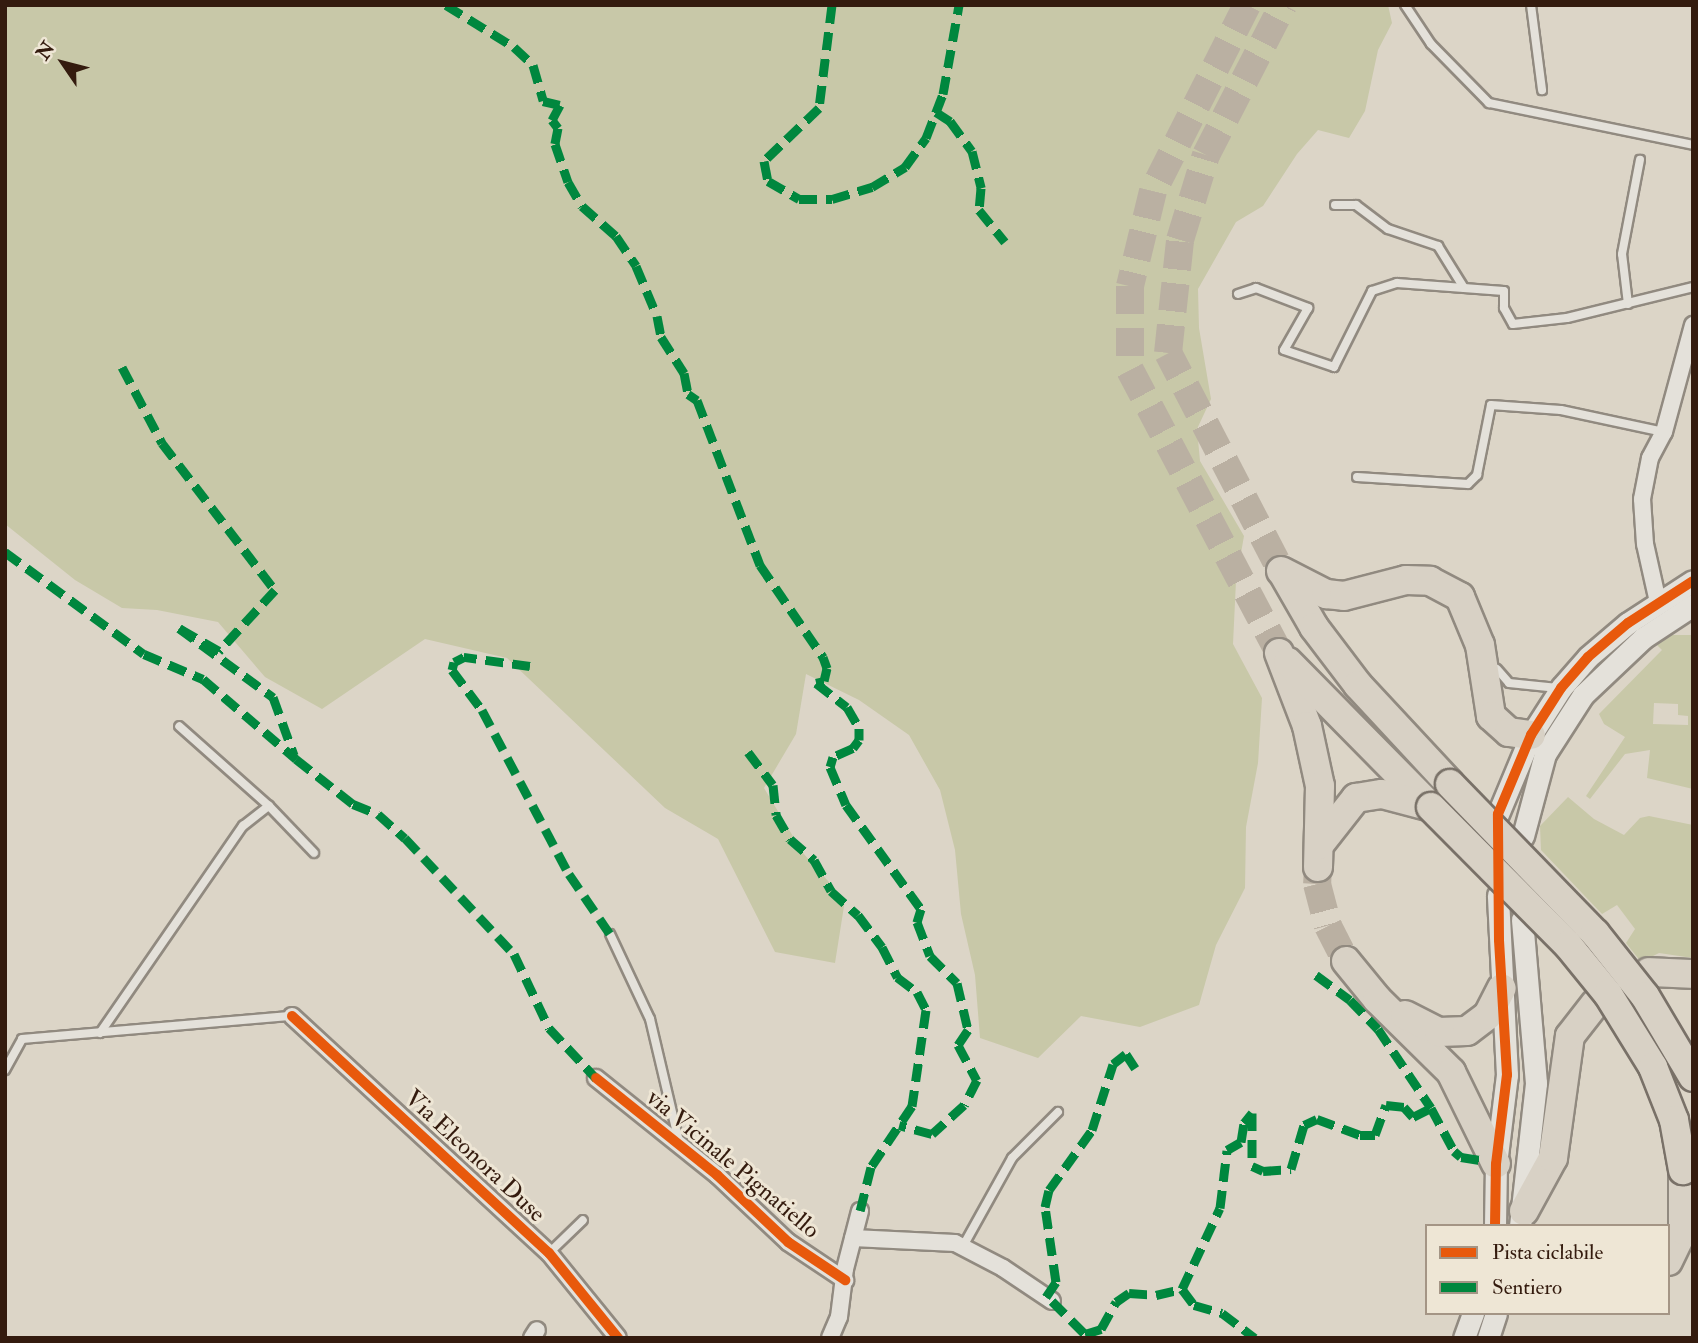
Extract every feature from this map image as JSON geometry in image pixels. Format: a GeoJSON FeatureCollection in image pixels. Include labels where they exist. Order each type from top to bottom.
{"type":"FeatureCollection","features":[{"type":"Feature","properties":{"kind":"highway"},"geometry":{"type":"LineString","coordinates":[[1531,735],[1509,732],[1490,716],[1480,645],[1460,597],[1430,581],[1406,580],[1344,596],[1326,594],[1278,566],[1314,627],[1358,685],[1595,933],[1645,996],[1693,1077]]}},
{"type":"Feature","properties":{"kind":"highway"},"geometry":{"type":"LineString","coordinates":[[1431,807],[1382,794],[1356,798],[1318,856],[1320,786],[1307,726],[1279,653],[1568,945],[1608,994],[1653,1067],[1674,1120],[1683,1170],[1683,1230],[1670,1257]]}},
{"type":"Feature","properties":{"kind":"highway"},"geometry":{"type":"LineString","coordinates":[[1346,961],[1377,999],[1451,1072],[1496,1164]]}},
{"type":"Feature","properties":{"kind":"highway"},"geometry":{"type":"LineString","coordinates":[[1649,972],[1693,974]]}},
{"type":"Feature","properties":{"kind":"highway"},"geometry":{"type":"LineString","coordinates":[[1377,999],[1426,1027],[1453,1033],[1478,1025],[1488,1015],[1502,988]]}},
{"type":"Feature","properties":{"kind":"highway"},"geometry":{"type":"LineString","coordinates":[[1528,1221],[1553,1158],[1565,1055],[1574,1026],[1595,1004]]}},
{"type":"Feature","properties":{"kind":"street"},"geometry":{"type":"LineString","coordinates":[[1658,602],[1645,544],[1642,499],[1650,458],[1664,432],[1693,325]]}},
{"type":"Feature","properties":{"kind":"street"},"geometry":{"type":"LineString","coordinates":[[1498,814],[1531,735],[1561,688],[1588,657],[1658,602],[1693,582]]}},
{"type":"Feature","properties":{"kind":"street"},"geometry":{"type":"LineString","coordinates":[[1523,836],[1545,754],[1583,695],[1643,638],[1693,605]]}},
{"type":"Feature","properties":{"kind":"street"},"geometry":{"type":"LineString","coordinates":[[1495,1224],[1496,1164],[1507,1075],[1499,895]]}},
{"type":"Feature","properties":{"kind":"street"},"geometry":{"type":"LineString","coordinates":[[1522,920],[1536,1083],[1528,1221]]}},
{"type":"Feature","properties":{"kind":"street","name":"Via Eleonora Duse"},"geometry":{"type":"LineString","coordinates":[[292,1016],[549,1253],[618,1338]]}},
{"type":"Feature","properties":{"kind":"street","name":"via Vicinale Pignatiello"},"geometry":{"type":"LineString","coordinates":[[596,1078],[680,1145],[788,1242],[845,1280]]}},
{"type":"Feature","properties":{"kind":"street","name":"via Vicinale Pignatiello"},"geometry":{"type":"LineString","coordinates":[[830,1338],[860,1211]]}},
{"type":"Feature","properties":{"kind":"street"},"geometry":{"type":"LineString","coordinates":[[853,1238],[934,1240],[962,1248],[1003,1268],[1052,1301]]}},
{"type":"Feature","properties":{"kind":"street"},"geometry":{"type":"LineString","coordinates":[[1464,1338],[1472,1315]]}},
{"type":"Feature","properties":{"kind":"street"},"geometry":{"type":"LineString","coordinates":[[1488,1338],[1495,1315]]}},
{"type":"Feature","properties":{"kind":"lane"},"geometry":{"type":"LineString","coordinates":[[1405,5],[1431,44],[1489,103],[1693,145]]}},
{"type":"Feature","properties":{"kind":"lane"},"geometry":{"type":"LineString","coordinates":[[1531,5],[1542,90]]}},
{"type":"Feature","properties":{"kind":"lane"},"geometry":{"type":"LineString","coordinates":[[1628,304],[1622,254],[1640,160]]}},
{"type":"Feature","properties":{"kind":"lane"},"geometry":{"type":"LineString","coordinates":[[1335,205],[1356,205],[1388,229],[1438,246],[1464,288]]}},
{"type":"Feature","properties":{"kind":"lane"},"geometry":{"type":"LineString","coordinates":[[1238,293],[1264,289],[1308,308],[1284,350],[1335,367],[1372,290],[1397,283],[1504,291],[1503,308],[1513,324],[1628,304],[1693,288]]}},
{"type":"Feature","properties":{"kind":"lane"},"geometry":{"type":"LineString","coordinates":[[1357,477],[1468,484],[1477,475],[1491,405],[1560,410],[1664,432]]}},
{"type":"Feature","properties":{"kind":"lane"},"geometry":{"type":"LineString","coordinates":[[1497,670],[1509,683],[1561,688]]}},
{"type":"Feature","properties":{"kind":"lane"},"geometry":{"type":"LineString","coordinates":[[179,726],[269,806],[314,853]]}},
{"type":"Feature","properties":{"kind":"lane"},"geometry":{"type":"LineString","coordinates":[[100,1032],[243,826],[269,806]]}},
{"type":"Feature","properties":{"kind":"lane"},"geometry":{"type":"LineString","coordinates":[[610,934],[650,1019],[680,1145]]}},
{"type":"Feature","properties":{"kind":"lane"},"geometry":{"type":"LineString","coordinates":[[5,1070],[22,1039],[292,1016]]}},
{"type":"Feature","properties":{"kind":"lane"},"geometry":{"type":"LineString","coordinates":[[962,1248],[1012,1158],[1058,1112]]}},
{"type":"Feature","properties":{"kind":"lane"},"geometry":{"type":"LineString","coordinates":[[549,1253],[583,1220]]}},
{"type":"Feature","properties":{"kind":"green space"},"geometry":{"type":"Polygon","coordinates":[[[5,5],[1388,5],[1392,23],[1378,50],[1365,111],[1349,138],[1318,130],[1297,154],[1263,206],[1236,222],[1198,289],[1199,328],[1211,399],[1197,429],[1200,461],[1244,536],[1236,581],[1233,644],[1262,698],[1258,763],[1246,827],[1245,888],[1216,945],[1199,1005],[1140,1027],[1081,1016],[1038,1058],[980,1038],[975,975],[961,914],[955,850],[940,790],[909,735],[859,700],[806,674],[796,734],[764,788],[803,853],[845,900],[835,963],[775,952],[718,839],[665,808],[507,658],[425,639],[322,709],[265,677],[218,622],[157,610],[122,608],[75,580],[5,524],[5,5]]]}},
{"type":"Feature","properties":{"kind":"green space"},"geometry":{"type":"Polygon","coordinates":[[[1670,635],[1693,635],[1693,789],[1647,778],[1650,750],[1625,754],[1590,799],[1586,796],[1625,737],[1604,724],[1599,714],[1662,650],[1657,645],[1670,635]],[[1654,703],[1653,724],[1688,725],[1688,716],[1678,715],[1678,704],[1654,703]]]}},
{"type":"Feature","properties":{"kind":"green space"},"geometry":{"type":"Polygon","coordinates":[[[1568,797],[1594,819],[1624,835],[1640,818],[1649,816],[1693,825],[1693,958],[1659,953],[1641,962],[1626,943],[1635,929],[1617,905],[1602,914],[1541,850],[1540,826],[1568,797]]]}},
{"type":"Feature","properties":{"kind":"tunnel"},"geometry":{"type":"LineString","coordinates":[[1247,5],[1153,191],[1130,286],[1130,370],[1279,653]]}},
{"type":"Feature","properties":{"kind":"tunnel"},"geometry":{"type":"LineString","coordinates":[[1276,561],[1168,353],[1180,240],[1206,155],[1283,5]]}},
{"type":"Feature","properties":{"kind":"tunnel"},"geometry":{"type":"LineString","coordinates":[[1318,867],[1317,884],[1328,926],[1346,961]]}},
{"type":"Feature","properties":{"kind":"marked path"},"geometry":{"type":"LineString","coordinates":[[446,5],[514,47],[533,65],[543,101],[560,105],[552,120],[558,128],[555,144],[568,182],[582,206],[616,236],[636,266],[657,316],[661,337],[684,373],[688,394],[697,400],[760,565],[823,657],[827,668],[824,681],[816,683],[847,707],[859,728],[859,740],[853,748],[833,757],[830,767],[846,805],[921,909],[917,922],[930,956],[957,983],[968,1030],[958,1045],[977,1080],[964,1105],[932,1134],[899,1125]]}},
{"type":"Feature","properties":{"kind":"marked path"},"geometry":{"type":"LineString","coordinates":[[832,5],[819,108],[764,161],[768,181],[799,199],[832,199],[872,187],[905,167],[926,138],[943,94],[959,5]]}},
{"type":"Feature","properties":{"kind":"marked path"},"geometry":{"type":"LineString","coordinates":[[936,112],[950,121],[972,151],[981,188],[979,210],[1005,242]]}},
{"type":"Feature","properties":{"kind":"marked path"},"geometry":{"type":"LineString","coordinates":[[122,367],[162,443],[275,590],[219,651],[179,628],[273,697],[294,755]]}},
{"type":"Feature","properties":{"kind":"marked path"},"geometry":{"type":"LineString","coordinates":[[5,552],[144,654],[203,679],[353,804],[378,814],[405,838],[514,954],[549,1028],[596,1078]]}},
{"type":"Feature","properties":{"kind":"marked path"},"geometry":{"type":"LineString","coordinates":[[530,666],[464,657],[454,662],[452,670],[482,710],[569,874],[610,934]]}},
{"type":"Feature","properties":{"kind":"marked path"},"geometry":{"type":"LineString","coordinates":[[748,752],[773,785],[776,815],[790,839],[814,860],[831,891],[858,915],[882,947],[897,977],[917,992],[926,1010],[912,1106],[871,1167],[860,1211]]}},
{"type":"Feature","properties":{"kind":"marked path"},"geometry":{"type":"LineString","coordinates":[[1316,975],[1350,1000],[1378,1029],[1431,1108]]}},
{"type":"Feature","properties":{"kind":"marked path"},"geometry":{"type":"LineString","coordinates":[[1046,1297],[1056,1282],[1045,1207],[1049,1190],[1092,1130],[1113,1064],[1126,1054],[1135,1068]]}},
{"type":"Feature","properties":{"kind":"marked path"},"geometry":{"type":"LineString","coordinates":[[1182,1289],[1220,1208],[1227,1150],[1241,1142],[1244,1123],[1252,1113],[1252,1166],[1263,1171],[1291,1169],[1304,1125],[1317,1119],[1360,1135],[1375,1135],[1386,1105],[1404,1107],[1413,1117],[1431,1108],[1454,1151],[1461,1157],[1480,1160]]}},
{"type":"Feature","properties":{"kind":"marked path"},"geometry":{"type":"LineString","coordinates":[[1052,1301],[1085,1334],[1101,1329],[1116,1302],[1129,1293],[1156,1295],[1182,1289],[1194,1305],[1222,1313],[1255,1338]]}},
{"type":"Feature","properties":{"kind":"cycle path"},"geometry":{"type":"LineString","coordinates":[[1495,1224],[1496,1164],[1507,1075],[1499,940],[1498,814],[1531,735],[1561,688],[1588,657],[1628,623],[1693,581]]}},
{"type":"Feature","properties":{"kind":"cycle path"},"geometry":{"type":"LineString","coordinates":[[292,1016],[549,1253],[618,1338]]}},
{"type":"Feature","properties":{"kind":"cycle path"},"geometry":{"type":"LineString","coordinates":[[596,1078],[717,1175],[788,1242],[845,1280]]}}]}
